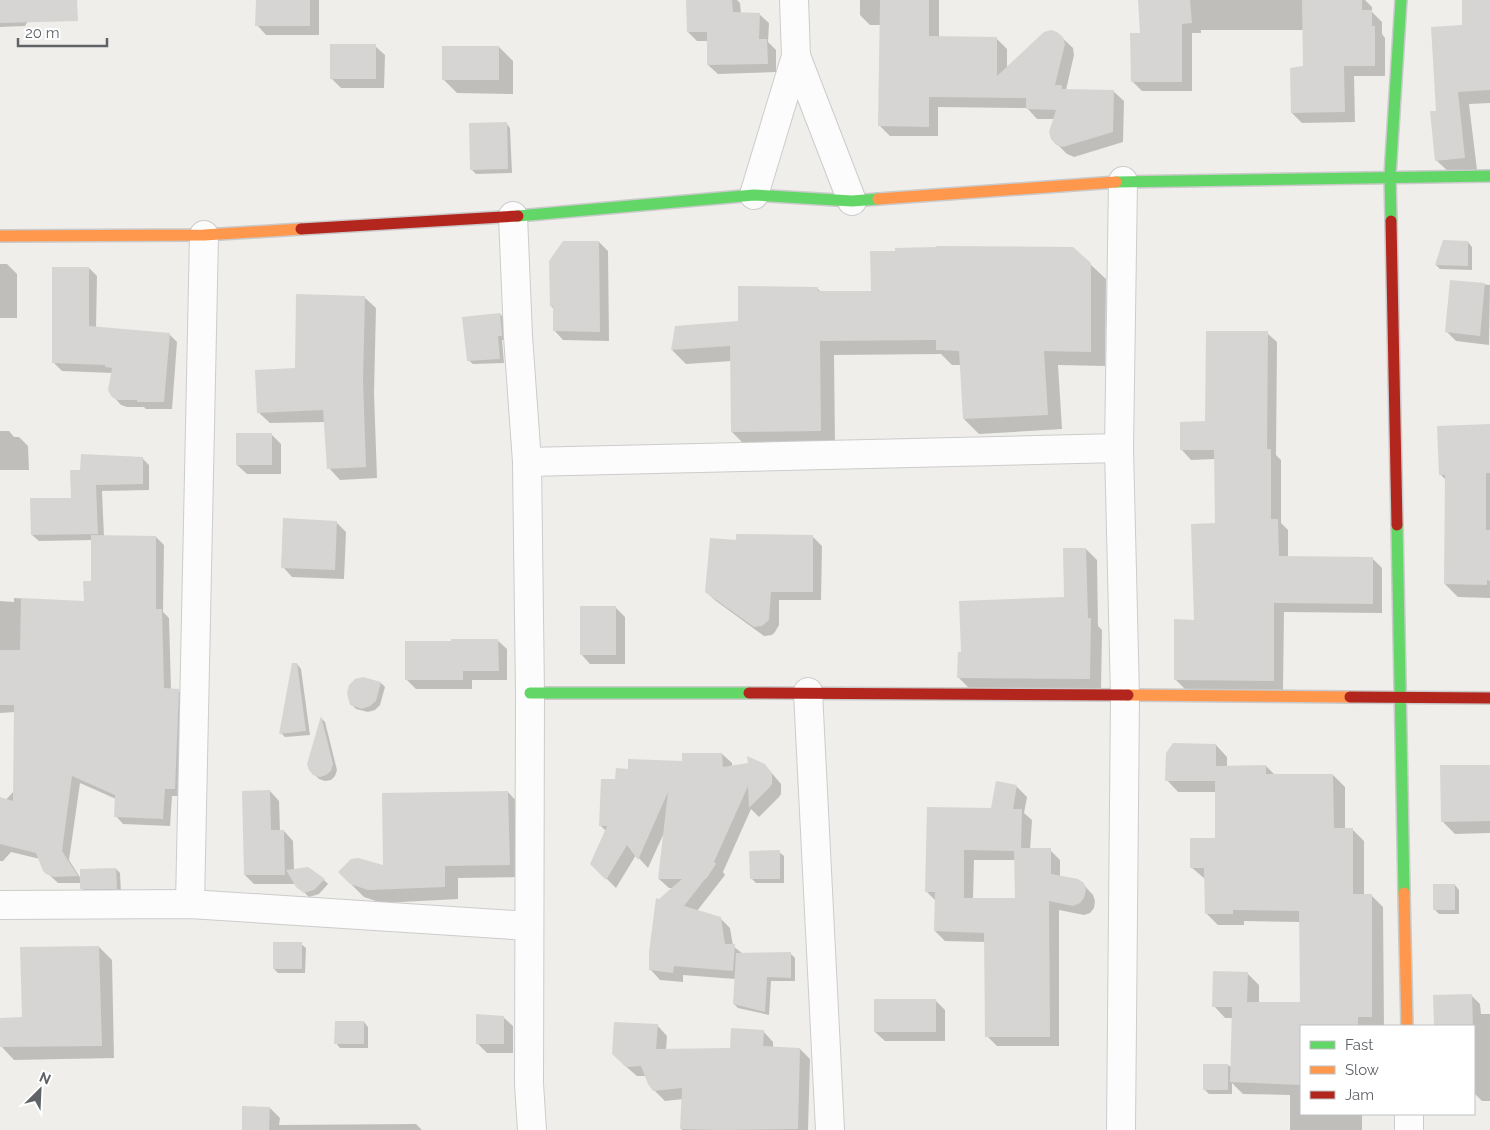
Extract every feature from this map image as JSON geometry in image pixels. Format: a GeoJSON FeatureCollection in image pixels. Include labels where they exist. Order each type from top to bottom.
{"type":"FeatureCollection","features":[{"type":"Feature","properties":{"kind":"street"},"geometry":{"type":"LineString","coordinates":[[754,195],[796,56],[794,0]]}},
{"type":"Feature","properties":{"kind":"street"},"geometry":{"type":"LineString","coordinates":[[1401,0],[1390,176],[1402,697],[1407,1025]]}},
{"type":"Feature","properties":{"kind":"street"},"geometry":{"type":"LineString","coordinates":[[796,56],[852,201]]}},
{"type":"Feature","properties":{"kind":"street"},"geometry":{"type":"LineString","coordinates":[[0,236],[204,235],[513,216],[754,195],[852,201],[1123,181],[1490,176]]}},
{"type":"Feature","properties":{"kind":"street"},"geometry":{"type":"LineString","coordinates":[[1121,1130],[1125,696],[1119,448],[1123,181]]}},
{"type":"Feature","properties":{"kind":"street"},"geometry":{"type":"LineString","coordinates":[[513,216],[518,336],[527,462],[530,693],[529,1084],[532,1130]]}},
{"type":"Feature","properties":{"kind":"street"},"geometry":{"type":"LineString","coordinates":[[190,904],[204,235]]}},
{"type":"Feature","properties":{"kind":"street"},"geometry":{"type":"LineString","coordinates":[[527,462],[1119,448]]}},
{"type":"Feature","properties":{"kind":"street"},"geometry":{"type":"LineString","coordinates":[[530,693],[808,692],[1490,698]]}},
{"type":"Feature","properties":{"kind":"street"},"geometry":{"type":"LineString","coordinates":[[808,692],[830,1130]]}},
{"type":"Feature","properties":{"kind":"street"},"geometry":{"type":"LineString","coordinates":[[0,905],[190,904],[529,926]]}},
{"type":"Feature","properties":{"kind":"street"},"geometry":{"type":"LineString","coordinates":[[1409,1115],[1409,1130]]}},
{"type":"Feature","properties":{"kind":"building"},"geometry":{"type":"Polygon","coordinates":[[[0,0],[77,0],[78,21],[0,23],[0,0]]]}},
{"type":"Feature","properties":{"kind":"building"},"geometry":{"type":"Polygon","coordinates":[[[256,0],[310,0],[310,26],[255,26],[256,0]]]}},
{"type":"Feature","properties":{"kind":"building"},"geometry":{"type":"Polygon","coordinates":[[[686,0],[732,0],[733,12],[760,13],[759,39],[767,39],[768,64],[707,65],[707,32],[687,32],[686,0]]]}},
{"type":"Feature","properties":{"kind":"building"},"geometry":{"type":"Polygon","coordinates":[[[880,0],[929,0],[929,36],[997,37],[997,76],[1044,32],[1051,30],[1057,32],[1063,37],[1065,44],[1055,85],[1062,85],[1062,89],[1114,90],[1113,132],[1063,147],[1056,145],[1051,139],[1049,132],[1056,110],[1026,109],[1026,98],[929,97],[929,127],[878,126],[880,0]]]}},
{"type":"Feature","properties":{"kind":"building"},"geometry":{"type":"Polygon","coordinates":[[[1138,0],[1190,0],[1192,23],[1182,24],[1182,82],[1131,82],[1130,33],[1140,33],[1138,0]]]}},
{"type":"Feature","properties":{"kind":"building"},"geometry":{"type":"Polygon","coordinates":[[[1302,0],[1362,0],[1362,10],[1372,10],[1372,26],[1375,26],[1375,66],[1344,66],[1345,112],[1291,113],[1290,68],[1303,66],[1302,0]]]}},
{"type":"Feature","properties":{"kind":"building"},"geometry":{"type":"Polygon","coordinates":[[[1462,0],[1490,0],[1490,90],[1458,92],[1465,158],[1435,161],[1430,111],[1436,111],[1431,27],[1462,25],[1462,0]]]}},
{"type":"Feature","properties":{"kind":"building"},"geometry":{"type":"Polygon","coordinates":[[[330,44],[376,44],[376,79],[330,79],[330,44]]]}},
{"type":"Feature","properties":{"kind":"building"},"geometry":{"type":"Polygon","coordinates":[[[442,46],[499,46],[499,80],[442,80],[442,46]]]}},
{"type":"Feature","properties":{"kind":"building"},"geometry":{"type":"Polygon","coordinates":[[[507,122],[508,169],[470,170],[469,123],[507,122]]]}},
{"type":"Feature","properties":{"kind":"building"},"geometry":{"type":"Polygon","coordinates":[[[1443,240],[1468,241],[1468,266],[1435,265],[1443,240]]]}},
{"type":"Feature","properties":{"kind":"building"},"geometry":{"type":"Polygon","coordinates":[[[563,241],[599,241],[600,332],[553,331],[553,306],[550,306],[549,261],[563,241]]]}},
{"type":"Feature","properties":{"kind":"building"},"geometry":{"type":"Polygon","coordinates":[[[936,246],[1073,247],[1091,263],[1091,352],[1044,351],[1048,415],[963,419],[959,351],[936,350],[936,340],[820,341],[821,431],[731,432],[730,346],[671,350],[675,326],[738,321],[738,286],[818,287],[818,291],[871,291],[870,251],[895,251],[895,248],[936,246]]]}},
{"type":"Feature","properties":{"kind":"building"},"geometry":{"type":"Polygon","coordinates":[[[52,267],[89,267],[89,326],[170,333],[164,402],[137,402],[137,400],[118,400],[112,397],[108,390],[112,368],[105,367],[105,365],[52,363],[52,267]]]}},
{"type":"Feature","properties":{"kind":"building"},"geometry":{"type":"Polygon","coordinates":[[[1450,280],[1485,283],[1480,336],[1445,332],[1450,280]]]}},
{"type":"Feature","properties":{"kind":"building"},"geometry":{"type":"Polygon","coordinates":[[[296,294],[365,296],[363,380],[366,467],[327,469],[323,410],[257,413],[255,370],[295,368],[296,294]]]}},
{"type":"Feature","properties":{"kind":"building"},"geometry":{"type":"Polygon","coordinates":[[[500,313],[502,336],[498,336],[500,359],[467,361],[462,317],[500,313]]]}},
{"type":"Feature","properties":{"kind":"building"},"geometry":{"type":"Polygon","coordinates":[[[1206,331],[1268,331],[1267,449],[1271,449],[1271,519],[1278,519],[1279,556],[1373,557],[1373,604],[1274,603],[1274,681],[1174,680],[1174,619],[1194,620],[1191,524],[1215,523],[1214,450],[1180,450],[1180,422],[1205,421],[1206,331]]]}},
{"type":"Feature","properties":{"kind":"building"},"geometry":{"type":"Polygon","coordinates":[[[1490,424],[1490,473],[1486,473],[1486,530],[1490,530],[1490,581],[1487,580],[1487,585],[1444,584],[1445,475],[1439,475],[1437,426],[1490,424]]]}},
{"type":"Feature","properties":{"kind":"building"},"geometry":{"type":"Polygon","coordinates":[[[236,433],[272,433],[272,465],[236,465],[236,433]]]}},
{"type":"Feature","properties":{"kind":"building"},"geometry":{"type":"Polygon","coordinates":[[[81,454],[143,457],[143,484],[96,485],[98,534],[31,535],[30,498],[71,498],[70,470],[80,470],[81,454]]]}},
{"type":"Feature","properties":{"kind":"building"},"geometry":{"type":"Polygon","coordinates":[[[283,518],[337,521],[335,570],[281,568],[283,518]]]}},
{"type":"Feature","properties":{"kind":"building"},"geometry":{"type":"Polygon","coordinates":[[[736,534],[813,535],[813,592],[771,592],[769,620],[762,626],[754,627],[705,592],[710,538],[736,540],[736,534]]]}},
{"type":"Feature","properties":{"kind":"building"},"geometry":{"type":"Polygon","coordinates":[[[91,535],[156,536],[156,609],[162,609],[164,688],[179,689],[175,789],[165,789],[163,819],[114,817],[115,795],[72,776],[62,851],[78,876],[54,877],[43,871],[36,853],[0,844],[0,797],[13,801],[14,705],[0,705],[0,650],[20,650],[21,598],[84,601],[83,581],[91,581],[91,535]]]}},
{"type":"Feature","properties":{"kind":"building"},"geometry":{"type":"Polygon","coordinates":[[[1063,548],[1086,548],[1088,618],[1091,618],[1090,679],[957,678],[958,652],[961,652],[959,601],[1064,597],[1063,548]]]}},
{"type":"Feature","properties":{"kind":"building"},"geometry":{"type":"Polygon","coordinates":[[[580,606],[616,606],[616,655],[580,655],[580,606]]]}},
{"type":"Feature","properties":{"kind":"building"},"geometry":{"type":"Polygon","coordinates":[[[451,639],[498,639],[499,671],[463,671],[463,680],[405,680],[405,641],[451,641],[451,639]]]}},
{"type":"Feature","properties":{"kind":"building"},"geometry":{"type":"Polygon","coordinates":[[[292,663],[297,663],[306,731],[279,734],[292,663]]]}},
{"type":"Feature","properties":{"kind":"building"},"geometry":{"type":"Polygon","coordinates":[[[363,677],[381,682],[376,701],[362,709],[350,705],[347,693],[349,685],[355,679],[363,677]]]}},
{"type":"Feature","properties":{"kind":"building"},"geometry":{"type":"Polygon","coordinates":[[[321,716],[333,764],[331,771],[320,777],[313,775],[307,764],[321,716]]]}},
{"type":"Feature","properties":{"kind":"building"},"geometry":{"type":"Polygon","coordinates":[[[1173,743],[1216,744],[1216,766],[1266,765],[1266,774],[1333,774],[1334,828],[1353,828],[1353,894],[1372,894],[1372,1017],[1358,1017],[1358,1025],[1300,1025],[1300,1085],[1230,1082],[1232,1007],[1212,1007],[1213,971],[1248,972],[1247,1002],[1300,1002],[1299,911],[1233,910],[1233,914],[1205,914],[1204,868],[1190,868],[1190,838],[1215,838],[1215,781],[1165,781],[1166,753],[1173,743]]]}},
{"type":"Feature","properties":{"kind":"building"},"geometry":{"type":"Polygon","coordinates":[[[682,753],[722,753],[723,767],[748,763],[747,756],[765,764],[772,774],[772,784],[749,808],[748,786],[714,862],[716,864],[684,906],[721,917],[725,944],[735,944],[733,971],[674,966],[673,973],[649,970],[649,952],[656,898],[659,899],[682,879],[658,879],[668,792],[638,860],[627,845],[606,880],[590,864],[607,826],[599,826],[601,779],[615,779],[616,768],[628,769],[628,759],[682,761],[682,753]]]}},
{"type":"Feature","properties":{"kind":"building"},"geometry":{"type":"Polygon","coordinates":[[[1440,765],[1490,765],[1490,821],[1441,822],[1440,765]]]}},
{"type":"Feature","properties":{"kind":"building"},"geometry":{"type":"Polygon","coordinates":[[[996,781],[1017,785],[1013,809],[1022,809],[1021,848],[1051,848],[1051,874],[1078,879],[1084,883],[1086,890],[1084,898],[1080,903],[1073,906],[1049,901],[1050,1037],[985,1037],[984,933],[934,931],[935,892],[925,892],[927,807],[991,808],[996,781]],[[964,850],[964,898],[1015,898],[1014,851],[964,850]]]}},
{"type":"Feature","properties":{"kind":"building"},"geometry":{"type":"Polygon","coordinates":[[[270,790],[271,830],[284,830],[285,875],[244,875],[242,791],[270,790]]]}},
{"type":"Feature","properties":{"kind":"building"},"geometry":{"type":"Polygon","coordinates":[[[508,791],[510,865],[445,866],[445,887],[368,890],[350,884],[338,872],[351,859],[358,858],[383,865],[382,793],[508,791]]]}},
{"type":"Feature","properties":{"kind":"building"},"geometry":{"type":"Polygon","coordinates":[[[780,850],[780,879],[750,879],[749,851],[780,850]]]}},
{"type":"Feature","properties":{"kind":"building"},"geometry":{"type":"Polygon","coordinates":[[[308,867],[325,879],[314,890],[304,893],[296,887],[286,870],[308,867]]]}},
{"type":"Feature","properties":{"kind":"building"},"geometry":{"type":"Polygon","coordinates":[[[116,868],[117,889],[80,889],[80,869],[116,868]]]}},
{"type":"Feature","properties":{"kind":"building"},"geometry":{"type":"Polygon","coordinates":[[[1433,884],[1455,884],[1455,910],[1433,910],[1433,884]]]}},
{"type":"Feature","properties":{"kind":"building"},"geometry":{"type":"Polygon","coordinates":[[[273,942],[302,942],[302,969],[273,969],[273,942]]]}},
{"type":"Feature","properties":{"kind":"building"},"geometry":{"type":"Polygon","coordinates":[[[99,946],[102,1046],[0,1047],[0,1018],[22,1017],[20,947],[99,946]]]}},
{"type":"Feature","properties":{"kind":"building"},"geometry":{"type":"Polygon","coordinates":[[[791,952],[791,978],[767,977],[765,1012],[733,1004],[736,953],[791,952]]]}},
{"type":"Feature","properties":{"kind":"building"},"geometry":{"type":"Polygon","coordinates":[[[1472,994],[1473,1025],[1434,1025],[1433,995],[1472,994]]]}},
{"type":"Feature","properties":{"kind":"building"},"geometry":{"type":"Polygon","coordinates":[[[874,999],[936,999],[936,1032],[874,1032],[874,999]]]}},
{"type":"Feature","properties":{"kind":"building"},"geometry":{"type":"Polygon","coordinates":[[[476,1014],[504,1016],[504,1044],[476,1044],[476,1014]]]}},
{"type":"Feature","properties":{"kind":"building"},"geometry":{"type":"Polygon","coordinates":[[[335,1021],[364,1021],[364,1044],[334,1044],[335,1021]]]}},
{"type":"Feature","properties":{"kind":"building"},"geometry":{"type":"Polygon","coordinates":[[[614,1022],[658,1024],[656,1049],[730,1048],[731,1028],[764,1030],[763,1046],[800,1048],[798,1129],[680,1129],[682,1088],[653,1091],[641,1066],[626,1067],[612,1054],[614,1022]]]}},
{"type":"Feature","properties":{"kind":"building"},"geometry":{"type":"Polygon","coordinates":[[[1203,1064],[1228,1064],[1228,1090],[1203,1090],[1203,1064]]]}},
{"type":"Feature","properties":{"kind":"building"},"geometry":{"type":"Polygon","coordinates":[[[242,1106],[270,1107],[269,1130],[242,1130],[242,1106]]]}},
{"type":"Feature","properties":{"kind":"traffic: fast"},"geometry":{"type":"LineString","coordinates":[[1391,221],[1390,176],[1401,0]]}},
{"type":"Feature","properties":{"kind":"traffic: fast"},"geometry":{"type":"LineString","coordinates":[[1116,182],[1490,176]]}},
{"type":"Feature","properties":{"kind":"traffic: fast"},"geometry":{"type":"LineString","coordinates":[[518,216],[754,195],[852,201],[878,199]]}},
{"type":"Feature","properties":{"kind":"traffic: fast"},"geometry":{"type":"LineString","coordinates":[[1397,525],[1404,893]]}},
{"type":"Feature","properties":{"kind":"traffic: fast"},"geometry":{"type":"LineString","coordinates":[[530,693],[749,693]]}},
{"type":"Feature","properties":{"kind":"traffic: slow"},"geometry":{"type":"LineString","coordinates":[[878,199],[1116,182]]}},
{"type":"Feature","properties":{"kind":"traffic: slow"},"geometry":{"type":"LineString","coordinates":[[0,236],[204,235],[301,229]]}},
{"type":"Feature","properties":{"kind":"traffic: slow"},"geometry":{"type":"LineString","coordinates":[[1128,695],[1350,697]]}},
{"type":"Feature","properties":{"kind":"traffic: slow"},"geometry":{"type":"LineString","coordinates":[[1404,893],[1407,1025]]}},
{"type":"Feature","properties":{"kind":"traffic: jam"},"geometry":{"type":"LineString","coordinates":[[301,229],[518,216]]}},
{"type":"Feature","properties":{"kind":"traffic: jam"},"geometry":{"type":"LineString","coordinates":[[1391,221],[1397,525]]}},
{"type":"Feature","properties":{"kind":"traffic: jam"},"geometry":{"type":"LineString","coordinates":[[749,693],[1128,695]]}},
{"type":"Feature","properties":{"kind":"traffic: jam"},"geometry":{"type":"LineString","coordinates":[[1350,697],[1490,698]]}}]}
